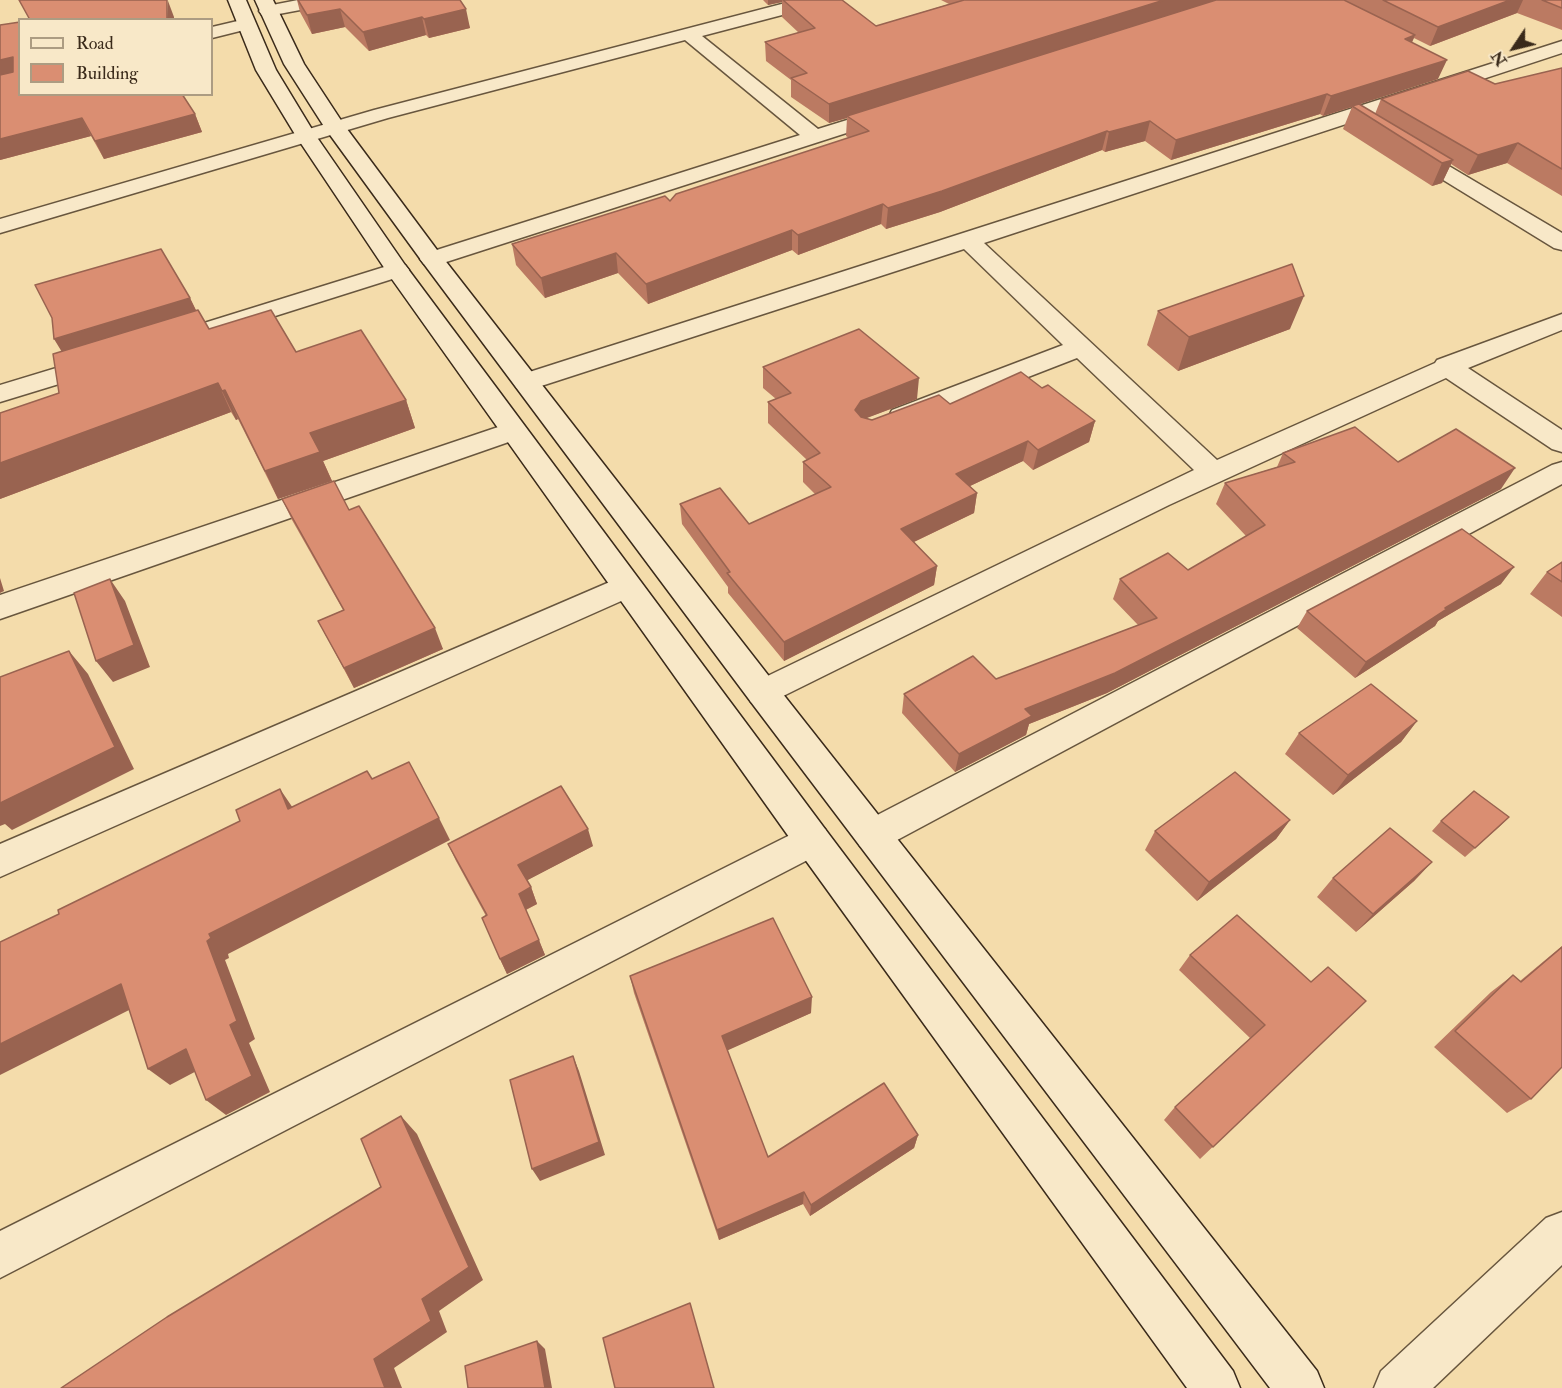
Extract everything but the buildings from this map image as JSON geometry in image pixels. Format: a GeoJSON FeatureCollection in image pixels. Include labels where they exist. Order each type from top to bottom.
{"type":"FeatureCollection","features":[{"type":"Feature","properties":{"kind":"street"},"geometry":{"type":"LineString","coordinates":[[213,32],[254,9],[327,0]]}},
{"type":"Feature","properties":{"kind":"street"},"geometry":{"type":"LineString","coordinates":[[0,226],[381,114],[819,0]]}},
{"type":"Feature","properties":{"kind":"street"},"geometry":{"type":"LineString","coordinates":[[254,9],[266,70],[432,259],[1300,1388]]}},
{"type":"Feature","properties":{"kind":"street"},"geometry":{"type":"LineString","coordinates":[[688,34],[814,137]]}},
{"type":"Feature","properties":{"kind":"street"},"geometry":{"type":"LineString","coordinates":[[526,382],[1352,117],[1562,47]]}},
{"type":"Feature","properties":{"kind":"street"},"geometry":{"type":"LineString","coordinates":[[1451,67],[1471,77]]}},
{"type":"Feature","properties":{"kind":"street"},"geometry":{"type":"LineString","coordinates":[[432,259],[905,108]]}},
{"type":"Feature","properties":{"kind":"street"},"geometry":{"type":"LineString","coordinates":[[1352,117],[1372,129]]}},
{"type":"Feature","properties":{"kind":"street"},"geometry":{"type":"LineString","coordinates":[[320,132],[397,270],[812,840],[1216,1388]]}},
{"type":"Feature","properties":{"kind":"street"},"geometry":{"type":"LineString","coordinates":[[1392,141],[1562,243]]}},
{"type":"Feature","properties":{"kind":"street"},"geometry":{"type":"LineString","coordinates":[[966,239],[1213,472]]}},
{"type":"Feature","properties":{"kind":"street"},"geometry":{"type":"LineString","coordinates":[[0,394],[397,270]]}},
{"type":"Feature","properties":{"kind":"street"},"geometry":{"type":"LineString","coordinates":[[764,693],[1213,472],[1446,366],[1562,321]]}},
{"type":"Feature","properties":{"kind":"street"},"geometry":{"type":"LineString","coordinates":[[881,425],[1081,347]]}},
{"type":"Feature","properties":{"kind":"street"},"geometry":{"type":"LineString","coordinates":[[1446,366],[1562,443]]}},
{"type":"Feature","properties":{"kind":"street"},"geometry":{"type":"LineString","coordinates":[[0,607],[513,431]]}},
{"type":"Feature","properties":{"kind":"street"},"geometry":{"type":"LineString","coordinates":[[873,835],[1562,472]]}},
{"type":"Feature","properties":{"kind":"street"},"geometry":{"type":"LineString","coordinates":[[0,861],[626,586]]}},
{"type":"Feature","properties":{"kind":"street"},"geometry":{"type":"LineString","coordinates":[[0,1255],[812,840]]}},
{"type":"Feature","properties":{"kind":"street"},"geometry":{"type":"LineString","coordinates":[[1398,1388],[1562,1234]]}}]}
